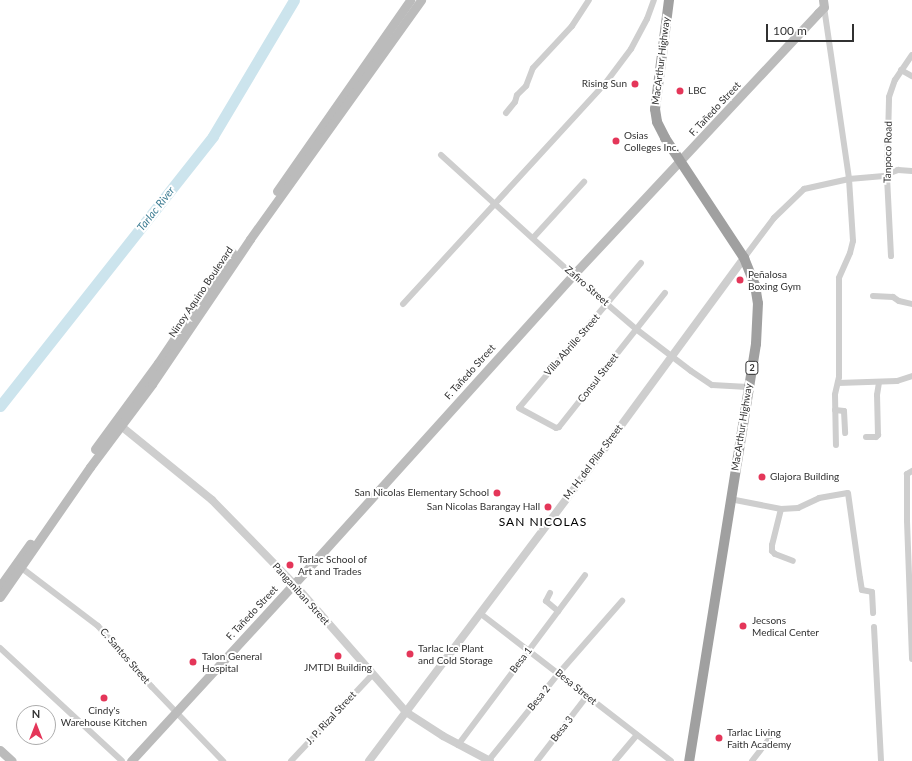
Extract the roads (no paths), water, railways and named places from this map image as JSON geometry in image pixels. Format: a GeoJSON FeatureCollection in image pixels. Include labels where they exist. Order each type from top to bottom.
{"type":"FeatureCollection","features":[{"type":"Feature","properties":{"kind":"highway","name":"MacArthur Highway"},"geometry":{"type":"LineString","coordinates":[[669,0],[655,113],[658,125],[664,138],[744,258],[751,273],[758,303],[758,323],[689,761]]}},
{"type":"Feature","properties":{"kind":"main road","name":"Ninoy Aquino Boulevard"},"geometry":{"type":"LineString","coordinates":[[0,597],[19,565],[158,364],[208,287],[410,0]]}},
{"type":"Feature","properties":{"kind":"main road","name":"Ninoy Aquino Boulevard"},"geometry":{"type":"LineString","coordinates":[[117,423],[152,384],[237,257],[421,0]]}},
{"type":"Feature","properties":{"kind":"main road","name":"F. Tañedo Street"},"geometry":{"type":"LineString","coordinates":[[131,761],[175,711],[294,584],[573,275],[681,162],[824,4]]}},
{"type":"Feature","properties":{"kind":"main road","name":"Ninoy Aquino Boulevard"},"geometry":{"type":"LineString","coordinates":[[0,586],[19,565]]}},
{"type":"Feature","properties":{"kind":"main road"},"geometry":{"type":"LineString","coordinates":[[0,750],[12,761]]}},
{"type":"Feature","properties":{"kind":"street"},"geometry":{"type":"LineString","coordinates":[[506,113],[526,86],[533,68],[572,26],[589,0]]}},
{"type":"Feature","properties":{"kind":"street"},"geometry":{"type":"LineString","coordinates":[[402,304],[496,204],[604,85],[631,49],[647,19],[654,0]]}},
{"type":"Feature","properties":{"kind":"street"},"geometry":{"type":"LineString","coordinates":[[824,4],[849,179],[852,245],[839,278],[838,383],[835,395],[836,444]]}},
{"type":"Feature","properties":{"kind":"street","name":"Tanpoco Road"},"geometry":{"type":"LineString","coordinates":[[890,256],[887,175],[890,92],[912,55]]}},
{"type":"Feature","properties":{"kind":"street"},"geometry":{"type":"LineString","coordinates":[[902,70],[912,76]]}},
{"type":"Feature","properties":{"kind":"street","name":"Zafiro Street"},"geometry":{"type":"LineString","coordinates":[[441,155],[573,275],[636,329],[712,385],[748,387]]}},
{"type":"Feature","properties":{"kind":"street"},"geometry":{"type":"LineString","coordinates":[[744,258],[774,218],[800,192],[813,186],[849,179],[887,175],[898,170],[912,171]]}},
{"type":"Feature","properties":{"kind":"street"},"geometry":{"type":"LineString","coordinates":[[533,238],[584,182]]}},
{"type":"Feature","properties":{"kind":"street","name":"M. H. del Pilar Street"},"geometry":{"type":"LineString","coordinates":[[369,761],[481,614],[744,258]]}},
{"type":"Feature","properties":{"kind":"street","name":"Villa Abrille Street"},"geometry":{"type":"LineString","coordinates":[[519,408],[641,263]]}},
{"type":"Feature","properties":{"kind":"street","name":"Consul Street"},"geometry":{"type":"LineString","coordinates":[[519,408],[558,428],[665,293]]}},
{"type":"Feature","properties":{"kind":"street"},"geometry":{"type":"LineString","coordinates":[[873,296],[893,297],[899,301],[912,304]]}},
{"type":"Feature","properties":{"kind":"street"},"geometry":{"type":"LineString","coordinates":[[838,383],[897,381],[912,376]]}},
{"type":"Feature","properties":{"kind":"street"},"geometry":{"type":"LineString","coordinates":[[866,437],[876,437],[878,435],[879,382]]}},
{"type":"Feature","properties":{"kind":"street"},"geometry":{"type":"LineString","coordinates":[[835,410],[844,411],[845,433]]}},
{"type":"Feature","properties":{"kind":"street","name":"Panganiban Street"},"geometry":{"type":"LineString","coordinates":[[117,423],[212,500],[294,584],[372,675],[406,712],[458,745],[490,761]]}},
{"type":"Feature","properties":{"kind":"street"},"geometry":{"type":"LineString","coordinates":[[912,471],[908,474],[910,509],[912,659]]}},
{"type":"Feature","properties":{"kind":"street"},"geometry":{"type":"LineString","coordinates":[[730,499],[781,509],[798,508],[819,498],[848,493],[862,590],[872,592],[873,613]]}},
{"type":"Feature","properties":{"kind":"street"},"geometry":{"type":"LineString","coordinates":[[781,509],[772,545],[772,551],[774,554],[793,561]]}},
{"type":"Feature","properties":{"kind":"street","name":"C. Santos Street"},"geometry":{"type":"LineString","coordinates":[[19,565],[94,623],[223,761]]}},
{"type":"Feature","properties":{"kind":"street","name":"Besa 1"},"geometry":{"type":"LineString","coordinates":[[458,745],[528,650],[586,575]]}},
{"type":"Feature","properties":{"kind":"street"},"geometry":{"type":"LineString","coordinates":[[550,593],[546,601],[558,611]]}},
{"type":"Feature","properties":{"kind":"street","name":"Besa 2"},"geometry":{"type":"LineString","coordinates":[[490,761],[559,673],[622,601]]}},
{"type":"Feature","properties":{"kind":"street","name":"Besa Street"},"geometry":{"type":"LineString","coordinates":[[481,614],[671,761]]}},
{"type":"Feature","properties":{"kind":"street"},"geometry":{"type":"LineString","coordinates":[[874,627],[881,761]]}},
{"type":"Feature","properties":{"kind":"street"},"geometry":{"type":"LineString","coordinates":[[0,648],[122,761]]}},
{"type":"Feature","properties":{"kind":"street","name":"J. P. Rizal Street"},"geometry":{"type":"LineString","coordinates":[[290,761],[372,675]]}},
{"type":"Feature","properties":{"kind":"street","name":"Besa 3"},"geometry":{"type":"LineString","coordinates":[[537,761],[587,696]]}},
{"type":"Feature","properties":{"kind":"street"},"geometry":{"type":"LineString","coordinates":[[615,761],[637,735]]}},
{"type":"Feature","properties":{"kind":"street"},"geometry":{"type":"LineString","coordinates":[[752,761],[769,739]]}},
{"type":"Feature","properties":{"kind":"waterway","name":"Tarlac River"},"geometry":{"type":"LineString","coordinates":[[0,406],[213,136],[294,0]]}},
{"type":"Feature","properties":{"kind":"place","name":"Rising Sun"},"geometry":{"type":"Point","coordinates":[635,84]}},
{"type":"Feature","properties":{"kind":"place","name":"LBC"},"geometry":{"type":"Point","coordinates":[680,91]}},
{"type":"Feature","properties":{"kind":"place","name":"Osias Colleges Inc."},"geometry":{"type":"Point","coordinates":[616,141]}},
{"type":"Feature","properties":{"kind":"place","name":"Peñalosa Boxing Gym"},"geometry":{"type":"Point","coordinates":[740,280]}},
{"type":"Feature","properties":{"kind":"place","name":"Glajora Building"},"geometry":{"type":"Point","coordinates":[762,477]}},
{"type":"Feature","properties":{"kind":"place","name":"San Nicolas Elementary School"},"geometry":{"type":"Point","coordinates":[497,493]}},
{"type":"Feature","properties":{"kind":"place","name":"San Nicolas Barangay Hall"},"geometry":{"type":"Point","coordinates":[548,507]}},
{"type":"Feature","properties":{"kind":"place","name":"Tarlac School of Art and Trades"},"geometry":{"type":"Point","coordinates":[290,565]}},
{"type":"Feature","properties":{"kind":"place","name":"Jecsons Medical Center"},"geometry":{"type":"Point","coordinates":[743,626]}},
{"type":"Feature","properties":{"kind":"place","name":"Tarlac Ice Plant and Cold Storage"},"geometry":{"type":"Point","coordinates":[410,654]}},
{"type":"Feature","properties":{"kind":"place","name":"JMTDI Building"},"geometry":{"type":"Point","coordinates":[338,656]}},
{"type":"Feature","properties":{"kind":"place","name":"Talon General Hospital"},"geometry":{"type":"Point","coordinates":[193,662]}},
{"type":"Feature","properties":{"kind":"place","name":"Cindy's Warehouse Kitchen"},"geometry":{"type":"Point","coordinates":[104,698]}},
{"type":"Feature","properties":{"kind":"place","name":"Tarlac Living Faith Academy"},"geometry":{"type":"Point","coordinates":[719,738]}},
{"type":"Feature","properties":{"kind":"district","name":"SAN NICOLAS"},"geometry":{"type":"Point","coordinates":[543,522]}}]}
